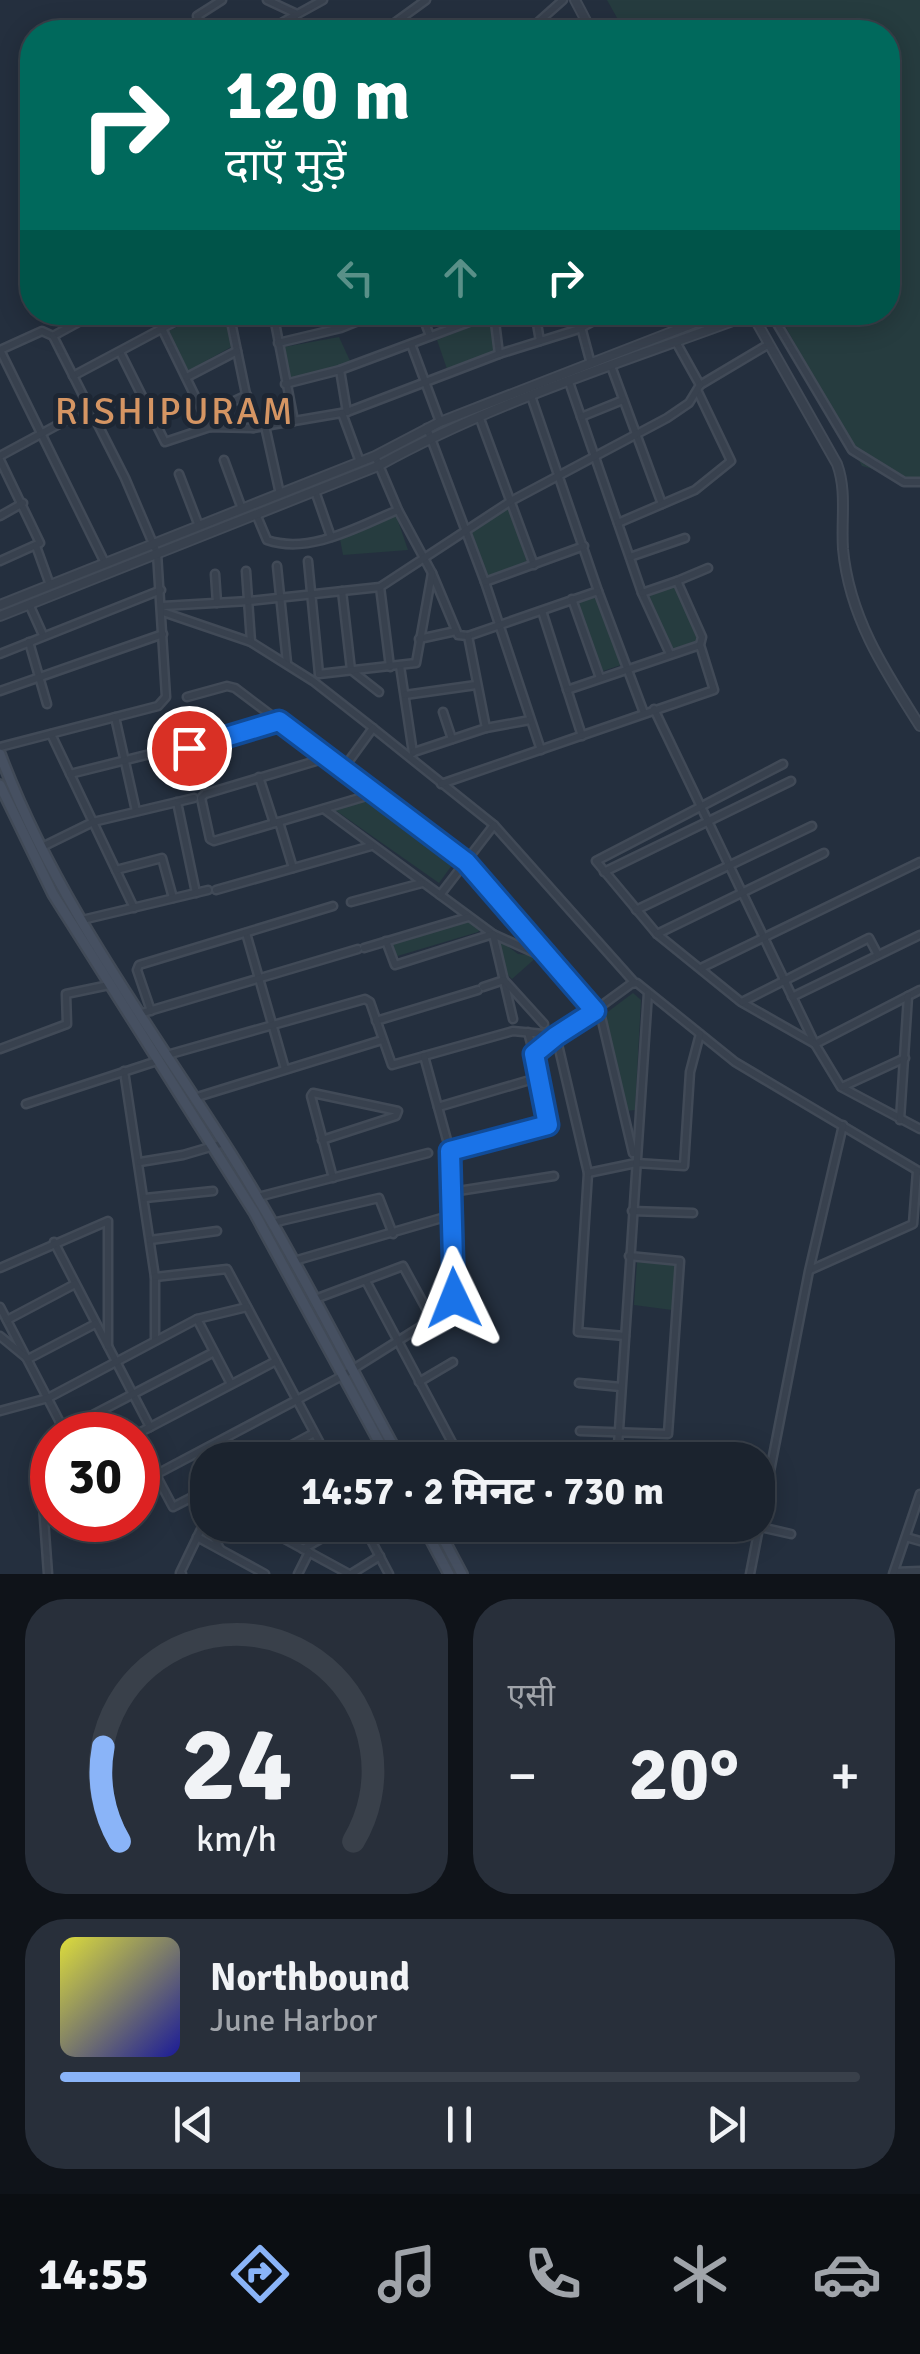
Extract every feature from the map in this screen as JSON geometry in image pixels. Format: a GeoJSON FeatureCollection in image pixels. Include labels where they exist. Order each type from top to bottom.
{"type":"FeatureCollection","features":[{"type":"Feature","properties":{"kind":"main road"},"geometry":{"type":"LineString","coordinates":[[0,750],[42,847],[82,920],[161,1058],[194,1098],[254,1212],[390,1442]]}},
{"type":"Feature","properties":{"kind":"main road"},"geometry":{"type":"LineString","coordinates":[[0,785],[53,894],[108,986],[258,1197],[314,1300],[380,1442]]}},
{"type":"Feature","properties":{"kind":"main road"},"geometry":{"type":"LineString","coordinates":[[434,1542],[452,1572]]}},
{"type":"Feature","properties":{"kind":"main road"},"geometry":{"type":"LineString","coordinates":[[442,1542],[452,1572]]}},
{"type":"Feature","properties":{"kind":"street"},"geometry":{"type":"LineString","coordinates":[[200,20],[197,16],[222,0]]}},
{"type":"Feature","properties":{"kind":"street"},"geometry":{"type":"LineString","coordinates":[[267,0],[298,20]]}},
{"type":"Feature","properties":{"kind":"street"},"geometry":{"type":"LineString","coordinates":[[288,20],[323,0]]}},
{"type":"Feature","properties":{"kind":"street"},"geometry":{"type":"LineString","coordinates":[[399,20],[426,0]]}},
{"type":"Feature","properties":{"kind":"street"},"geometry":{"type":"LineString","coordinates":[[541,20],[564,0]]}},
{"type":"Feature","properties":{"kind":"street"},"geometry":{"type":"LineString","coordinates":[[53,336],[74,325]]}},
{"type":"Feature","properties":{"kind":"street"},"geometry":{"type":"LineString","coordinates":[[161,325],[210,427]]}},
{"type":"Feature","properties":{"kind":"street"},"geometry":{"type":"LineString","coordinates":[[72,376],[170,325]]}},
{"type":"Feature","properties":{"kind":"street"},"geometry":{"type":"LineString","coordinates":[[232,325],[253,428]]}},
{"type":"Feature","properties":{"kind":"street"},"geometry":{"type":"LineString","coordinates":[[275,325],[294,421]]}},
{"type":"Feature","properties":{"kind":"street"},"geometry":{"type":"LineString","coordinates":[[278,344],[348,325]]}},
{"type":"Feature","properties":{"kind":"street"},"geometry":{"type":"LineString","coordinates":[[426,325],[430,336]]}},
{"type":"Feature","properties":{"kind":"street"},"geometry":{"type":"LineString","coordinates":[[285,384],[340,370],[460,325]]}},
{"type":"Feature","properties":{"kind":"street"},"geometry":{"type":"LineString","coordinates":[[494,325],[498,354]]}},
{"type":"Feature","properties":{"kind":"street"},"geometry":{"type":"LineString","coordinates":[[537,325],[540,341]]}},
{"type":"Feature","properties":{"kind":"street"},"geometry":{"type":"LineString","coordinates":[[579,325],[591,364]]}},
{"type":"Feature","properties":{"kind":"street"},"geometry":{"type":"LineString","coordinates":[[165,442],[210,427],[253,428],[345,412],[586,325]]}},
{"type":"Feature","properties":{"kind":"street"},"geometry":{"type":"LineString","coordinates":[[428,433],[440,422],[693,325]]}},
{"type":"Feature","properties":{"kind":"street"},"geometry":{"type":"LineString","coordinates":[[0,605],[105,563],[256,514],[315,491],[428,433],[722,325]]}},
{"type":"Feature","properties":{"kind":"street"},"geometry":{"type":"LineString","coordinates":[[758,325],[837,464],[843,483],[844,550],[853,602],[876,659],[920,726]]}},
{"type":"Feature","properties":{"kind":"street"},"geometry":{"type":"LineString","coordinates":[[778,325],[852,450],[904,482],[920,482]]}},
{"type":"Feature","properties":{"kind":"street"},"geometry":{"type":"LineString","coordinates":[[0,750],[158,706],[165,700],[163,609],[155,549],[125,478],[53,336],[42,331],[0,350],[105,563]]}},
{"type":"Feature","properties":{"kind":"street"},"geometry":{"type":"LineString","coordinates":[[618,523],[706,484],[731,462],[676,342]]}},
{"type":"Feature","properties":{"kind":"street"},"geometry":{"type":"LineString","coordinates":[[411,344],[440,422]]}},
{"type":"Feature","properties":{"kind":"street"},"geometry":{"type":"LineString","coordinates":[[163,609],[380,587],[511,500],[667,418],[699,389],[770,344]]}},
{"type":"Feature","properties":{"kind":"street"},"geometry":{"type":"LineString","coordinates":[[187,377],[237,351]]}},
{"type":"Feature","properties":{"kind":"street"},"geometry":{"type":"LineString","coordinates":[[120,352],[171,452]]}},
{"type":"Feature","properties":{"kind":"street"},"geometry":{"type":"LineString","coordinates":[[611,366],[662,504]]}},
{"type":"Feature","properties":{"kind":"street"},"geometry":{"type":"LineString","coordinates":[[340,370],[345,412],[360,462]]}},
{"type":"Feature","properties":{"kind":"street"},"geometry":{"type":"LineString","coordinates":[[568,382],[642,593],[670,654]]}},
{"type":"Feature","properties":{"kind":"street"},"geometry":{"type":"LineString","coordinates":[[205,415],[247,395]]}},
{"type":"Feature","properties":{"kind":"street"},"geometry":{"type":"LineString","coordinates":[[531,396],[644,712]]}},
{"type":"Feature","properties":{"kind":"street"},"geometry":{"type":"LineString","coordinates":[[581,417],[624,400]]}},
{"type":"Feature","properties":{"kind":"street"},"geometry":{"type":"LineString","coordinates":[[0,561],[40,541],[0,458],[88,408]]}},
{"type":"Feature","properties":{"kind":"street"},"geometry":{"type":"LineString","coordinates":[[479,416],[534,564]]}},
{"type":"Feature","properties":{"kind":"street"},"geometry":{"type":"LineString","coordinates":[[265,426],[280,494]]}},
{"type":"Feature","properties":{"kind":"street"},"geometry":{"type":"LineString","coordinates":[[428,433],[485,582],[540,750]]}},
{"type":"Feature","properties":{"kind":"street"},"geometry":{"type":"LineString","coordinates":[[224,460],[242,509]]}},
{"type":"Feature","properties":{"kind":"street"},"geometry":{"type":"LineString","coordinates":[[0,616],[199,526],[360,462],[376,461]]}},
{"type":"Feature","properties":{"kind":"street"},"geometry":{"type":"LineString","coordinates":[[376,461],[458,634],[468,636],[598,591]]}},
{"type":"Feature","properties":{"kind":"street"},"geometry":{"type":"LineString","coordinates":[[179,474],[199,526]]}},
{"type":"Feature","properties":{"kind":"street"},"geometry":{"type":"LineString","coordinates":[[315,491],[332,537]]}},
{"type":"Feature","properties":{"kind":"street"},"geometry":{"type":"LineString","coordinates":[[0,516],[23,503]]}},
{"type":"Feature","properties":{"kind":"street"},"geometry":{"type":"LineString","coordinates":[[256,514],[266,540],[308,543],[398,510]]}},
{"type":"Feature","properties":{"kind":"street"},"geometry":{"type":"LineString","coordinates":[[630,557],[685,538]]}},
{"type":"Feature","properties":{"kind":"street"},"geometry":{"type":"LineString","coordinates":[[36,546],[50,585]]}},
{"type":"Feature","properties":{"kind":"street"},"geometry":{"type":"LineString","coordinates":[[485,582],[584,546]]}},
{"type":"Feature","properties":{"kind":"street"},"geometry":{"type":"LineString","coordinates":[[308,561],[316,678]]}},
{"type":"Feature","properties":{"kind":"street"},"geometry":{"type":"LineString","coordinates":[[277,566],[287,663]]}},
{"type":"Feature","properties":{"kind":"street"},"geometry":{"type":"LineString","coordinates":[[642,593],[708,568]]}},
{"type":"Feature","properties":{"kind":"street"},"geometry":{"type":"LineString","coordinates":[[246,571],[251,642]]}},
{"type":"Feature","properties":{"kind":"street"},"geometry":{"type":"LineString","coordinates":[[316,678],[416,663],[432,573]]}},
{"type":"Feature","properties":{"kind":"street"},"geometry":{"type":"LineString","coordinates":[[215,574],[218,602]]}},
{"type":"Feature","properties":{"kind":"street"},"geometry":{"type":"LineString","coordinates":[[441,784],[714,690],[700,645],[702,637],[677,581]]}},
{"type":"Feature","properties":{"kind":"street"},"geometry":{"type":"LineString","coordinates":[[380,587],[390,667]]}},
{"type":"Feature","properties":{"kind":"street"},"geometry":{"type":"LineString","coordinates":[[0,654],[161,590]]}},
{"type":"Feature","properties":{"kind":"street"},"geometry":{"type":"LineString","coordinates":[[342,591],[351,670],[379,692]]}},
{"type":"Feature","properties":{"kind":"street"},"geometry":{"type":"LineString","coordinates":[[572,599],[600,678]]}},
{"type":"Feature","properties":{"kind":"street"},"geometry":{"type":"LineString","coordinates":[[29,604],[44,635]]}},
{"type":"Feature","properties":{"kind":"street"},"geometry":{"type":"LineString","coordinates":[[163,609],[251,642],[316,678],[494,825],[634,982],[735,1062],[919,1171],[913,1224],[809,1271]]}},
{"type":"Feature","properties":{"kind":"street"},"geometry":{"type":"LineString","coordinates":[[542,610],[582,736]]}},
{"type":"Feature","properties":{"kind":"street"},"geometry":{"type":"LineString","coordinates":[[419,638],[456,631]]}},
{"type":"Feature","properties":{"kind":"street"},"geometry":{"type":"LineString","coordinates":[[0,692],[164,634]]}},
{"type":"Feature","properties":{"kind":"street"},"geometry":{"type":"LineString","coordinates":[[468,636],[486,728]]}},
{"type":"Feature","properties":{"kind":"street"},"geometry":{"type":"LineString","coordinates":[[29,642],[47,704]]}},
{"type":"Feature","properties":{"kind":"street"},"geometry":{"type":"LineString","coordinates":[[568,690],[700,645]]}},
{"type":"Feature","properties":{"kind":"street"},"geometry":{"type":"LineString","coordinates":[[400,666],[412,754]]}},
{"type":"Feature","properties":{"kind":"street"},"geometry":{"type":"LineString","coordinates":[[405,694],[476,685]]}},
{"type":"Feature","properties":{"kind":"street"},"geometry":{"type":"LineString","coordinates":[[187,698],[231,686],[466,862],[597,1010],[636,1163]]}},
{"type":"Feature","properties":{"kind":"street"},"geometry":{"type":"LineString","coordinates":[[654,710],[815,1044],[841,1088],[920,1130]]}},
{"type":"Feature","properties":{"kind":"street"},"geometry":{"type":"LineString","coordinates":[[443,712],[452,739]]}},
{"type":"Feature","properties":{"kind":"street"},"geometry":{"type":"LineString","coordinates":[[114,717],[136,812]]}},
{"type":"Feature","properties":{"kind":"street"},"geometry":{"type":"LineString","coordinates":[[412,754],[486,728],[530,720]]}},
{"type":"Feature","properties":{"kind":"street"},"geometry":{"type":"LineString","coordinates":[[70,774],[279,721]]}},
{"type":"Feature","properties":{"kind":"street"},"geometry":{"type":"LineString","coordinates":[[343,769],[373,728]]}},
{"type":"Feature","properties":{"kind":"street"},"geometry":{"type":"LineString","coordinates":[[51,734],[134,908]]}},
{"type":"Feature","properties":{"kind":"street"},"geometry":{"type":"LineString","coordinates":[[316,761],[202,796],[210,839],[364,797]]}},
{"type":"Feature","properties":{"kind":"street"},"geometry":{"type":"LineString","coordinates":[[783,764],[596,861],[656,934],[741,1002],[815,1044]]}},
{"type":"Feature","properties":{"kind":"street"},"geometry":{"type":"LineString","coordinates":[[259,777],[293,868]]}},
{"type":"Feature","properties":{"kind":"street"},"geometry":{"type":"LineString","coordinates":[[604,872],[791,781]]}},
{"type":"Feature","properties":{"kind":"street"},"geometry":{"type":"LineString","coordinates":[[42,847],[92,822],[194,798]]}},
{"type":"Feature","properties":{"kind":"street"},"geometry":{"type":"LineString","coordinates":[[177,802],[196,893]]}},
{"type":"Feature","properties":{"kind":"street"},"geometry":{"type":"LineString","coordinates":[[323,809],[493,934],[549,960]]}},
{"type":"Feature","properties":{"kind":"street"},"geometry":{"type":"LineString","coordinates":[[440,895],[494,825]]}},
{"type":"Feature","properties":{"kind":"street"},"geometry":{"type":"LineString","coordinates":[[636,910],[812,826]]}},
{"type":"Feature","properties":{"kind":"street"},"geometry":{"type":"LineString","coordinates":[[82,920],[212,890],[373,845]]}},
{"type":"Feature","properties":{"kind":"street"},"geometry":{"type":"LineString","coordinates":[[656,934],[824,853]]}},
{"type":"Feature","properties":{"kind":"street"},"geometry":{"type":"LineString","coordinates":[[116,870],[162,858],[173,898]]}},
{"type":"Feature","properties":{"kind":"street"},"geometry":{"type":"LineString","coordinates":[[700,968],[920,862]]}},
{"type":"Feature","properties":{"kind":"street"},"geometry":{"type":"LineString","coordinates":[[350,902],[423,882]]}},
{"type":"Feature","properties":{"kind":"street"},"geometry":{"type":"LineString","coordinates":[[151,1010],[138,967],[332,906]]}},
{"type":"Feature","properties":{"kind":"street"},"geometry":{"type":"LineString","coordinates":[[139,1014],[470,917]]}},
{"type":"Feature","properties":{"kind":"street"},"geometry":{"type":"LineString","coordinates":[[246,932],[286,1069]]}},
{"type":"Feature","properties":{"kind":"street"},"geometry":{"type":"LineString","coordinates":[[386,941],[396,964],[493,934]]}},
{"type":"Feature","properties":{"kind":"street"},"geometry":{"type":"LineString","coordinates":[[493,934],[513,1019]]}},
{"type":"Feature","properties":{"kind":"street"},"geometry":{"type":"LineString","coordinates":[[792,997],[920,935]]}},
{"type":"Feature","properties":{"kind":"street"},"geometry":{"type":"LineString","coordinates":[[741,1002],[869,938],[878,955]]}},
{"type":"Feature","properties":{"kind":"street"},"geometry":{"type":"LineString","coordinates":[[376,1022],[504,980]]}},
{"type":"Feature","properties":{"kind":"street"},"geometry":{"type":"LineString","coordinates":[[504,980],[544,1024]]}},
{"type":"Feature","properties":{"kind":"street"},"geometry":{"type":"LineString","coordinates":[[534,1054],[634,982]]}},
{"type":"Feature","properties":{"kind":"street"},"geometry":{"type":"LineString","coordinates":[[0,1049],[67,1024],[66,994],[108,986]]}},
{"type":"Feature","properties":{"kind":"street"},"geometry":{"type":"LineString","coordinates":[[815,1044],[920,990]]}},
{"type":"Feature","properties":{"kind":"street"},"geometry":{"type":"LineString","coordinates":[[618,1442],[648,992]]}},
{"type":"Feature","properties":{"kind":"street"},"geometry":{"type":"LineString","coordinates":[[900,1120],[908,995]]}},
{"type":"Feature","properties":{"kind":"street"},"geometry":{"type":"LineString","coordinates":[[26,1104],[161,1058],[365,998],[370,1002],[392,1065],[513,1031],[556,1036]]}},
{"type":"Feature","properties":{"kind":"street"},"geometry":{"type":"LineString","coordinates":[[450,1151],[548,1125],[528,1032]]}},
{"type":"Feature","properties":{"kind":"street"},"geometry":{"type":"LineString","coordinates":[[588,1173],[636,1163],[684,1166],[690,1072],[700,1034]]}},
{"type":"Feature","properties":{"kind":"street"},"geometry":{"type":"LineString","coordinates":[[556,1036],[588,1173],[578,1332],[625,1336]]}},
{"type":"Feature","properties":{"kind":"street"},"geometry":{"type":"LineString","coordinates":[[194,1098],[382,1040]]}},
{"type":"Feature","properties":{"kind":"street"},"geometry":{"type":"LineString","coordinates":[[160,1473],[347,1373],[447,1312],[454,1301],[450,1151],[424,1056]]}},
{"type":"Feature","properties":{"kind":"street"},"geometry":{"type":"LineString","coordinates":[[841,1088],[904,1058]]}},
{"type":"Feature","properties":{"kind":"street"},"geometry":{"type":"LineString","coordinates":[[124,1071],[155,1277],[156,1340]]}},
{"type":"Feature","properties":{"kind":"street"},"geometry":{"type":"LineString","coordinates":[[438,1106],[540,1078]]}},
{"type":"Feature","properties":{"kind":"street"},"geometry":{"type":"LineString","coordinates":[[322,1140],[396,1116],[398,1111],[313,1094],[322,1140],[333,1178]]}},
{"type":"Feature","properties":{"kind":"street"},"geometry":{"type":"LineString","coordinates":[[773,1442],[842,1125]]}},
{"type":"Feature","properties":{"kind":"street"},"geometry":{"type":"LineString","coordinates":[[140,1162],[219,1145]]}},
{"type":"Feature","properties":{"kind":"street"},"geometry":{"type":"LineString","coordinates":[[258,1197],[428,1154]]}},
{"type":"Feature","properties":{"kind":"street"},"geometry":{"type":"LineString","coordinates":[[452,1192],[554,1176]]}},
{"type":"Feature","properties":{"kind":"street"},"geometry":{"type":"LineString","coordinates":[[144,1198],[213,1190]]}},
{"type":"Feature","properties":{"kind":"street"},"geometry":{"type":"LineString","coordinates":[[272,1223],[377,1198],[382,1202],[392,1234]]}},
{"type":"Feature","properties":{"kind":"street"},"geometry":{"type":"LineString","coordinates":[[632,1211],[693,1213]]}},
{"type":"Feature","properties":{"kind":"street"},"geometry":{"type":"LineString","coordinates":[[293,1261],[452,1215]]}},
{"type":"Feature","properties":{"kind":"street"},"geometry":{"type":"LineString","coordinates":[[0,1268],[108,1221],[108,1346]]}},
{"type":"Feature","properties":{"kind":"street"},"geometry":{"type":"LineString","coordinates":[[150,1240],[216,1230]]}},
{"type":"Feature","properties":{"kind":"street"},"geometry":{"type":"LineString","coordinates":[[54,1242],[142,1412]]}},
{"type":"Feature","properties":{"kind":"street"},"geometry":{"type":"LineString","coordinates":[[580,1431],[668,1434],[680,1261],[629,1256]]}},
{"type":"Feature","properties":{"kind":"street"},"geometry":{"type":"LineString","coordinates":[[314,1300],[403,1266],[433,1321]]}},
{"type":"Feature","properties":{"kind":"street"},"geometry":{"type":"LineString","coordinates":[[155,1277],[227,1269],[319,1442]]}},
{"type":"Feature","properties":{"kind":"street"},"geometry":{"type":"LineString","coordinates":[[366,1281],[453,1442]]}},
{"type":"Feature","properties":{"kind":"street"},"geometry":{"type":"LineString","coordinates":[[7,1320],[76,1284]]}},
{"type":"Feature","properties":{"kind":"street"},"geometry":{"type":"LineString","coordinates":[[0,1306],[64,1430],[214,1352]]}},
{"type":"Feature","properties":{"kind":"street"},"geometry":{"type":"LineString","coordinates":[[0,1411],[48,1398],[196,1318],[248,1307]]}},
{"type":"Feature","properties":{"kind":"street"},"geometry":{"type":"LineString","coordinates":[[196,1318],[231,1384]]}},
{"type":"Feature","properties":{"kind":"street"},"geometry":{"type":"LineString","coordinates":[[28,1359],[95,1324]]}},
{"type":"Feature","properties":{"kind":"street"},"geometry":{"type":"LineString","coordinates":[[0,1336],[28,1359]]}},
{"type":"Feature","properties":{"kind":"street"},"geometry":{"type":"LineString","coordinates":[[160,1422],[276,1361]]}},
{"type":"Feature","properties":{"kind":"street"},"geometry":{"type":"LineString","coordinates":[[419,1382],[454,1362]]}},
{"type":"Feature","properties":{"kind":"street"},"geometry":{"type":"LineString","coordinates":[[579,1383],[621,1387]]}},
{"type":"Feature","properties":{"kind":"street"},"geometry":{"type":"LineString","coordinates":[[297,1442],[314,1433]]}},
{"type":"Feature","properties":{"kind":"street"},"geometry":{"type":"LineString","coordinates":[[160,1483],[173,1507],[190,1498]]}},
{"type":"Feature","properties":{"kind":"street"},"geometry":{"type":"LineString","coordinates":[[920,1496],[893,1573],[920,1571]]}},
{"type":"Feature","properties":{"kind":"street"},"geometry":{"type":"LineString","coordinates":[[775,1530],[791,1534]]}},
{"type":"Feature","properties":{"kind":"street"},"geometry":{"type":"LineString","coordinates":[[906,1537],[920,1541]]}},
{"type":"Feature","properties":{"kind":"street"},"geometry":{"type":"LineString","coordinates":[[46,1542],[48,1574]]}},
{"type":"Feature","properties":{"kind":"street"},"geometry":{"type":"LineString","coordinates":[[182,1574],[195,1542]]}},
{"type":"Feature","properties":{"kind":"street"},"geometry":{"type":"LineString","coordinates":[[206,1542],[265,1574]]}},
{"type":"Feature","properties":{"kind":"street"},"geometry":{"type":"LineString","coordinates":[[216,1542],[221,1550]]}},
{"type":"Feature","properties":{"kind":"street"},"geometry":{"type":"LineString","coordinates":[[291,1542],[350,1574],[380,1556]]}},
{"type":"Feature","properties":{"kind":"street"},"geometry":{"type":"LineString","coordinates":[[298,1574],[306,1550],[318,1542]]}},
{"type":"Feature","properties":{"kind":"street"},"geometry":{"type":"LineString","coordinates":[[372,1542],[389,1574]]}},
{"type":"Feature","properties":{"kind":"street"},"geometry":{"type":"LineString","coordinates":[[750,1574],[754,1542]]}},
{"type":"Feature","properties":{"kind":"green space"},"geometry":{"type":"Polygon","coordinates":[[[607,0],[920,0],[920,482],[862,466],[785,325],[900,325],[900,20],[618,20],[607,0]]]}},
{"type":"Feature","properties":{"kind":"green space"},"geometry":{"type":"Polygon","coordinates":[[[181,325],[229,325],[233,346],[188,371],[167,332],[181,325]]]}},
{"type":"Feature","properties":{"kind":"green space"},"geometry":{"type":"Polygon","coordinates":[[[475,325],[491,325],[495,351],[447,369],[437,340],[475,325]]]}},
{"type":"Feature","properties":{"kind":"green space"},"geometry":{"type":"Polygon","coordinates":[[[339,337],[351,363],[290,379],[284,347],[339,337]]]}},
{"type":"Feature","properties":{"kind":"green space"},"geometry":{"type":"Polygon","coordinates":[[[509,507],[527,562],[487,576],[471,530],[509,507]]]}},
{"type":"Feature","properties":{"kind":"green space"},"geometry":{"type":"Polygon","coordinates":[[[396,515],[408,550],[343,555],[340,539],[396,515]]]}},
{"type":"Feature","properties":{"kind":"green space"},"geometry":{"type":"Polygon","coordinates":[[[677,586],[699,640],[671,650],[647,596],[677,586]]]}},
{"type":"Feature","properties":{"kind":"green space"},"geometry":{"type":"Polygon","coordinates":[[[596,597],[621,665],[603,671],[577,603],[596,597]]]}},
{"type":"Feature","properties":{"kind":"green space"},"geometry":{"type":"Polygon","coordinates":[[[371,798],[455,861],[439,883],[335,810],[371,798]]]}},
{"type":"Feature","properties":{"kind":"green space"},"geometry":{"type":"Polygon","coordinates":[[[465,914],[482,927],[478,932],[394,957],[389,938],[465,914]]]}},
{"type":"Feature","properties":{"kind":"green space"},"geometry":{"type":"Polygon","coordinates":[[[497,938],[518,954],[538,956],[512,979],[503,970],[497,938]]]}},
{"type":"Feature","properties":{"kind":"green space"},"geometry":{"type":"Polygon","coordinates":[[[633,993],[641,1000],[635,1110],[627,1111],[601,1017],[633,993]]]}},
{"type":"Feature","properties":{"kind":"green space"},"geometry":{"type":"Polygon","coordinates":[[[637,1262],[676,1265],[672,1310],[634,1305],[637,1262]]]}},
{"type":"Feature","properties":{"kind":"district","name":"RISHIPURAM"},"geometry":{"type":"Point","coordinates":[175,411]}},
{"type":"Feature","properties":{"kind":"route"},"geometry":{"type":"LineString","coordinates":[[189,748],[279,721],[466,862],[595,1011],[534,1054],[548,1125],[450,1151],[454,1298]]}}]}
